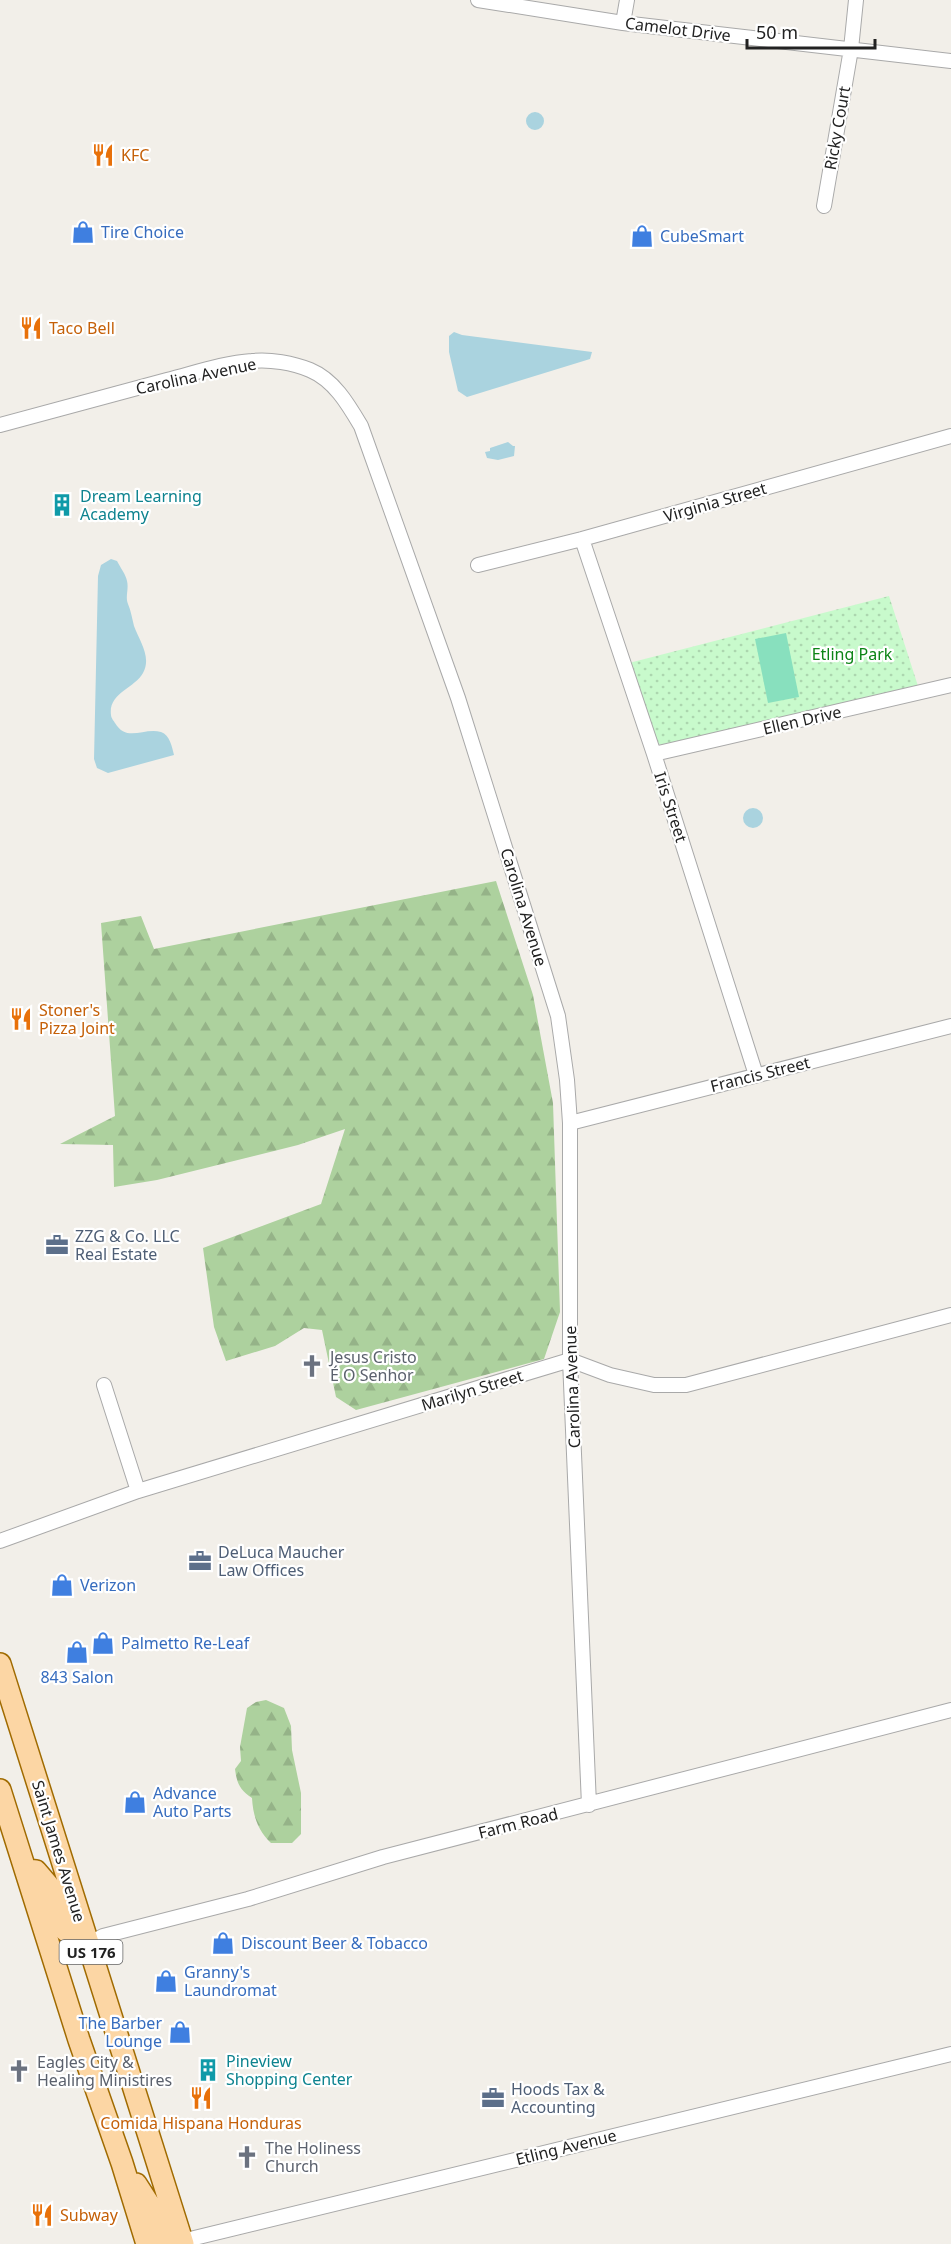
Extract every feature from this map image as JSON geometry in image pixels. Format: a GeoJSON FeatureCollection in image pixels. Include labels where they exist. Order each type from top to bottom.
{"type":"FeatureCollection","features":[{"type":"Feature","properties":{"kind":"main road","name":"Saint James Avenue"},"geometry":{"type":"LineString","coordinates":[[0,1664],[182,2242]]}},
{"type":"Feature","properties":{"kind":"main road","name":"US 176"},"geometry":{"type":"LineString","coordinates":[[0,1790],[79,2040],[122,2163],[147,2244]]}},
{"type":"Feature","properties":{"kind":"main road"},"geometry":{"type":"LineString","coordinates":[[26,1870],[36,1871],[48,1885],[66,1931],[88,1944]]}},
{"type":"Feature","properties":{"kind":"main road"},"geometry":{"type":"LineString","coordinates":[[122,2163],[152,2209],[163,2236],[182,2242]]}},
{"type":"Feature","properties":{"kind":"street","name":"Camelot Drive"},"geometry":{"type":"LineString","coordinates":[[478,0],[623,23],[951,61]]}},
{"type":"Feature","properties":{"kind":"street"},"geometry":{"type":"LineString","coordinates":[[623,23],[627,0]]}},
{"type":"Feature","properties":{"kind":"street","name":"Ricky Court"},"geometry":{"type":"LineString","coordinates":[[824,206],[851,49],[856,0]]}},
{"type":"Feature","properties":{"kind":"street","name":"Carolina Avenue"},"geometry":{"type":"LineString","coordinates":[[0,425],[192,373],[251,361],[274,361],[310,370],[324,378],[338,391],[361,426],[458,698],[558,1016],[567,1080],[570,1124],[570,1360],[590,1805]]}},
{"type":"Feature","properties":{"kind":"street","name":"Virginia Street"},"geometry":{"type":"LineString","coordinates":[[478,566],[951,436]]}},
{"type":"Feature","properties":{"kind":"street","name":"Iris Street"},"geometry":{"type":"LineString","coordinates":[[582,539],[654,754],[756,1075]]}},
{"type":"Feature","properties":{"kind":"street","name":"Ellen Drive"},"geometry":{"type":"LineString","coordinates":[[654,754],[951,685]]}},
{"type":"Feature","properties":{"kind":"street","name":"Francis Street"},"geometry":{"type":"LineString","coordinates":[[570,1124],[951,1026]]}},
{"type":"Feature","properties":{"kind":"street"},"geometry":{"type":"LineString","coordinates":[[570,1360],[610,1375],[654,1385],[686,1385],[951,1315]]}},
{"type":"Feature","properties":{"kind":"street","name":"Marilyn Street"},"geometry":{"type":"LineString","coordinates":[[0,1541],[138,1491],[570,1360]]}},
{"type":"Feature","properties":{"kind":"street"},"geometry":{"type":"LineString","coordinates":[[104,1385],[138,1491]]}},
{"type":"Feature","properties":{"kind":"street","name":"Farm Road"},"geometry":{"type":"LineString","coordinates":[[88,1944],[103,1936],[248,1899],[383,1857],[951,1710]]}},
{"type":"Feature","properties":{"kind":"street","name":"Etling Avenue"},"geometry":{"type":"LineString","coordinates":[[182,2242],[951,2054]]}},
{"type":"Feature","properties":{"kind":"green space","name":"Etling Park"},"geometry":{"type":"Polygon","coordinates":[[[889,596],[918,686],[665,746],[656,743],[629,663],[889,596]]]}},
{"type":"Feature","properties":{"kind":"green space"},"geometry":{"type":"Polygon","coordinates":[[[786,633],[799,697],[768,703],[755,639],[786,633]]]}},
{"type":"Feature","properties":{"kind":"green space"},"geometry":{"type":"Polygon","coordinates":[[[496,881],[533,995],[553,1103],[560,1312],[544,1359],[356,1410],[336,1397],[322,1330],[304,1328],[275,1346],[226,1361],[214,1327],[203,1248],[321,1204],[345,1129],[298,1145],[157,1180],[114,1187],[113,1145],[60,1144],[115,1116],[101,923],[141,916],[154,949],[496,881]]]}},
{"type":"Feature","properties":{"kind":"green space"},"geometry":{"type":"Polygon","coordinates":[[[266,1700],[284,1708],[291,1726],[292,1750],[301,1793],[301,1834],[292,1843],[271,1843],[266,1838],[257,1823],[252,1798],[238,1783],[235,1769],[241,1761],[240,1747],[247,1708],[256,1702],[266,1700]]]}},
{"type":"Feature","properties":{"kind":"water"},"geometry":{"type":"Polygon","coordinates":[[[535,112],[543,117],[544,121],[539,129],[535,130],[527,125],[526,121],[531,113],[535,112]]]}},
{"type":"Feature","properties":{"kind":"water"},"geometry":{"type":"Polygon","coordinates":[[[454,332],[462,335],[592,352],[590,359],[467,397],[458,391],[449,352],[449,336],[454,332]]]}},
{"type":"Feature","properties":{"kind":"water"},"geometry":{"type":"Polygon","coordinates":[[[508,442],[515,446],[514,456],[498,460],[487,458],[485,452],[490,451],[490,448],[508,442]]]}},
{"type":"Feature","properties":{"kind":"water"},"geometry":{"type":"Polygon","coordinates":[[[111,559],[117,561],[126,579],[127,601],[146,661],[139,678],[114,701],[111,707],[111,717],[125,732],[161,732],[167,736],[174,755],[108,773],[97,768],[94,759],[98,576],[101,565],[111,559]]]}},
{"type":"Feature","properties":{"kind":"water"},"geometry":{"type":"Polygon","coordinates":[[[753,808],[760,811],[763,818],[760,825],[753,828],[746,825],[743,818],[746,811],[753,808]]]}},
{"type":"Feature","properties":{"kind":"place","name":"KFC"},"geometry":{"type":"Point","coordinates":[103,155]}},
{"type":"Feature","properties":{"kind":"place","name":"Tire Choice"},"geometry":{"type":"Point","coordinates":[83,232]}},
{"type":"Feature","properties":{"kind":"place","name":"CubeSmart"},"geometry":{"type":"Point","coordinates":[642,236]}},
{"type":"Feature","properties":{"kind":"place","name":"Taco Bell"},"geometry":{"type":"Point","coordinates":[31,328]}},
{"type":"Feature","properties":{"kind":"place","name":"Dream Learning Academy"},"geometry":{"type":"Point","coordinates":[62,505]}},
{"type":"Feature","properties":{"kind":"place","name":"Stoner's Pizza Joint"},"geometry":{"type":"Point","coordinates":[21,1019]}},
{"type":"Feature","properties":{"kind":"place","name":"ZZG & Co. LLC Real Estate"},"geometry":{"type":"Point","coordinates":[57,1245]}},
{"type":"Feature","properties":{"kind":"place","name":"Jesus Cristo É O Senhor"},"geometry":{"type":"Point","coordinates":[312,1366]}},
{"type":"Feature","properties":{"kind":"place","name":"DeLuca Maucher Law Offices"},"geometry":{"type":"Point","coordinates":[200,1561]}},
{"type":"Feature","properties":{"kind":"place","name":"Verizon"},"geometry":{"type":"Point","coordinates":[62,1585]}},
{"type":"Feature","properties":{"kind":"place","name":"Palmetto Re-Leaf"},"geometry":{"type":"Point","coordinates":[103,1643]}},
{"type":"Feature","properties":{"kind":"place","name":"843 Salon"},"geometry":{"type":"Point","coordinates":[77,1652]}},
{"type":"Feature","properties":{"kind":"place","name":"Advance Auto Parts"},"geometry":{"type":"Point","coordinates":[135,1802]}},
{"type":"Feature","properties":{"kind":"place","name":"Discount Beer & Tobacco"},"geometry":{"type":"Point","coordinates":[223,1943]}},
{"type":"Feature","properties":{"kind":"place","name":"Granny's Laundromat"},"geometry":{"type":"Point","coordinates":[166,1981]}},
{"type":"Feature","properties":{"kind":"place","name":"The Barber Lounge"},"geometry":{"type":"Point","coordinates":[180,2032]}},
{"type":"Feature","properties":{"kind":"place","name":"Pineview Shopping Center"},"geometry":{"type":"Point","coordinates":[208,2070]}},
{"type":"Feature","properties":{"kind":"place","name":"Eagles City & Healing Ministires"},"geometry":{"type":"Point","coordinates":[19,2071]}},
{"type":"Feature","properties":{"kind":"place","name":"Comida Hispana Honduras"},"geometry":{"type":"Point","coordinates":[201,2098]}},
{"type":"Feature","properties":{"kind":"place","name":"Hoods Tax & Accounting"},"geometry":{"type":"Point","coordinates":[493,2098]}},
{"type":"Feature","properties":{"kind":"place","name":"The Holiness Church"},"geometry":{"type":"Point","coordinates":[247,2157]}},
{"type":"Feature","properties":{"kind":"place","name":"Subway"},"geometry":{"type":"Point","coordinates":[42,2215]}}]}
